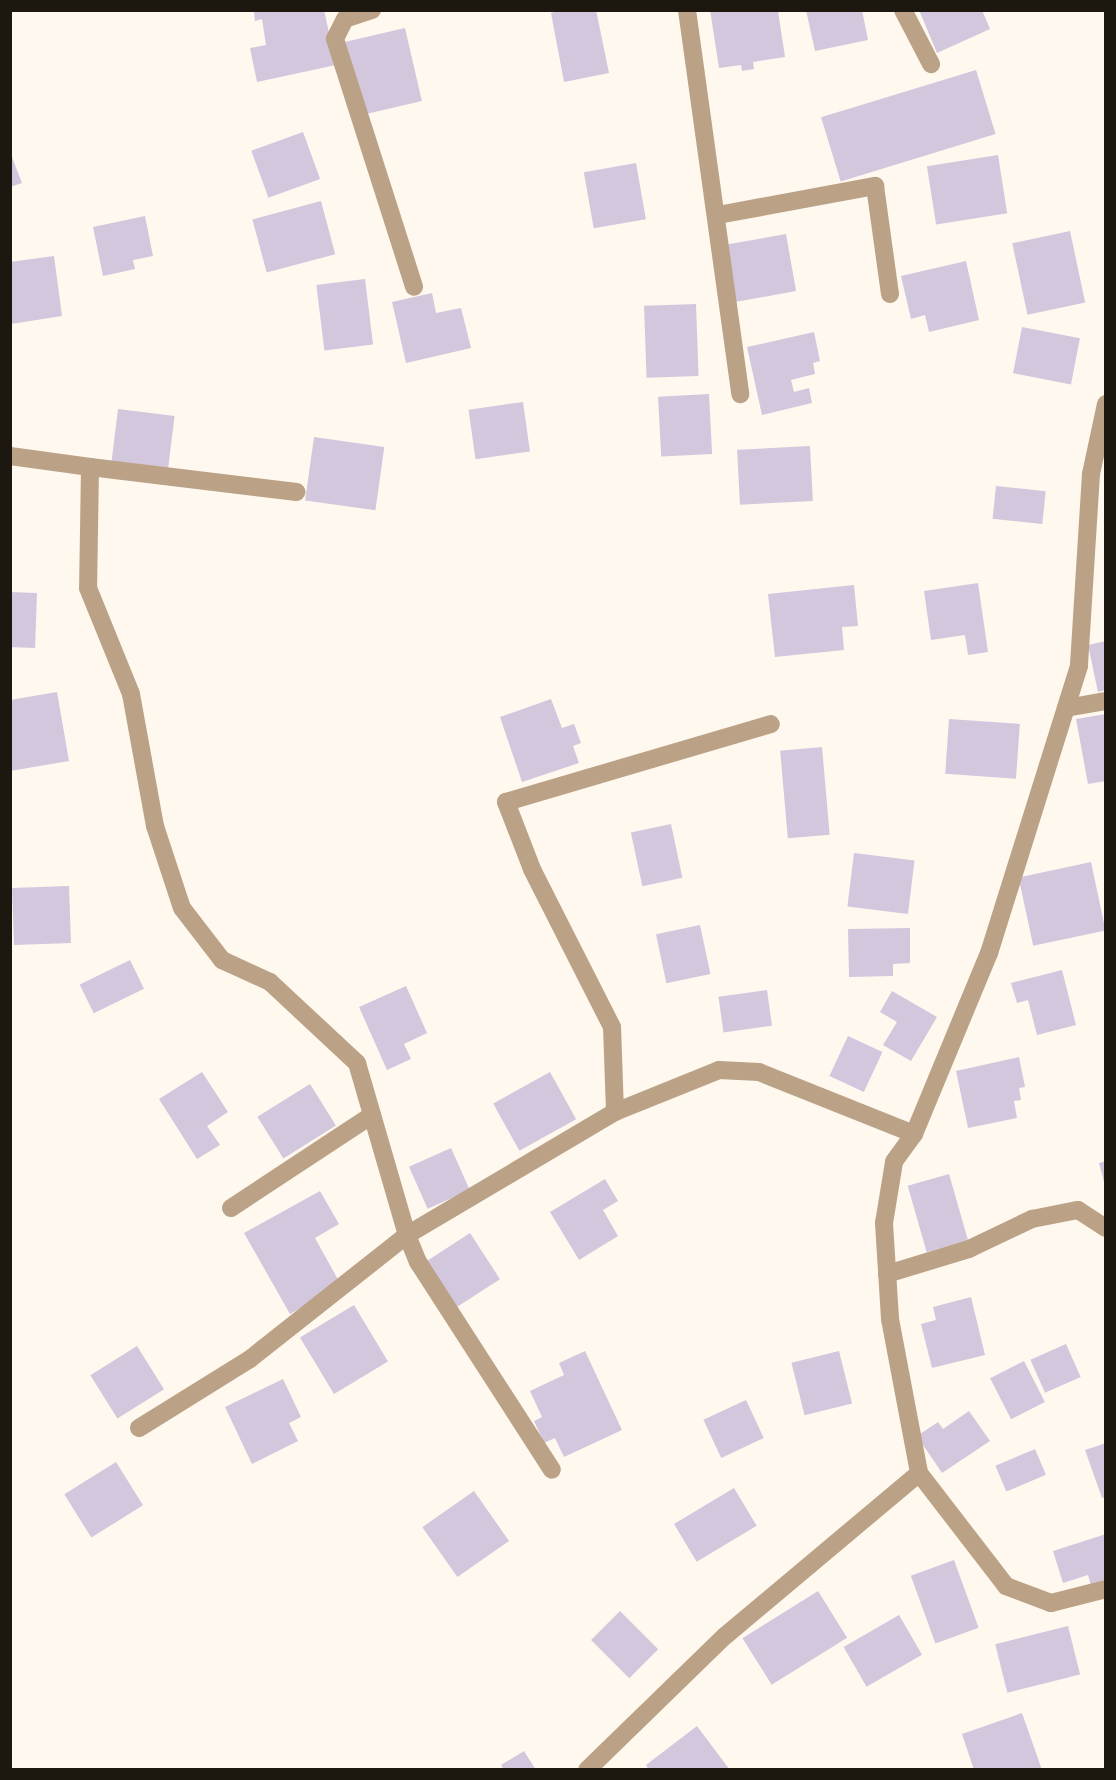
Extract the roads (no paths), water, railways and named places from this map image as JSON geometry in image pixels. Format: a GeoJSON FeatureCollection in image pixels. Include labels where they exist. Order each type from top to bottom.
{"type":"FeatureCollection","features":[{"type":"Feature","properties":{"kind":"street"},"geometry":{"type":"LineString","coordinates":[[372,10],[345,19],[335,39],[414,287]]}},
{"type":"Feature","properties":{"kind":"street"},"geometry":{"type":"LineString","coordinates":[[687,10],[718,215],[740,394]]}},
{"type":"Feature","properties":{"kind":"street"},"geometry":{"type":"LineString","coordinates":[[903,10],[931,64]]}},
{"type":"Feature","properties":{"kind":"street"},"geometry":{"type":"LineString","coordinates":[[718,215],[875,186],[890,294]]}},
{"type":"Feature","properties":{"kind":"street"},"geometry":{"type":"LineString","coordinates":[[1106,404],[1091,474],[1079,666],[989,953],[914,1134],[894,1162],[884,1223],[887,1274],[919,1473],[1006,1586],[1051,1603],[1106,1589]]}},
{"type":"Feature","properties":{"kind":"street"},"geometry":{"type":"LineString","coordinates":[[10,456],[296,492]]}},
{"type":"Feature","properties":{"kind":"street"},"geometry":{"type":"LineString","coordinates":[[90,467],[88,588],[131,694],[155,826],[182,908],[222,960],[270,982],[357,1063],[407,1235],[418,1262],[552,1470]]}},
{"type":"Feature","properties":{"kind":"street"},"geometry":{"type":"LineString","coordinates":[[1066,708],[1106,701]]}},
{"type":"Feature","properties":{"kind":"street"},"geometry":{"type":"LineString","coordinates":[[615,1112],[612,1027],[532,869],[506,802],[771,724]]}},
{"type":"Feature","properties":{"kind":"street"},"geometry":{"type":"LineString","coordinates":[[139,1428],[250,1359],[407,1235],[615,1112],[719,1070],[759,1072],[914,1134]]}},
{"type":"Feature","properties":{"kind":"street"},"geometry":{"type":"LineString","coordinates":[[231,1208],[372,1115]]}},
{"type":"Feature","properties":{"kind":"street"},"geometry":{"type":"LineString","coordinates":[[887,1274],[969,1249],[1032,1219],[1078,1210],[1106,1228]]}},
{"type":"Feature","properties":{"kind":"street"},"geometry":{"type":"LineString","coordinates":[[586,1770],[725,1636],[919,1473]]}}]}
